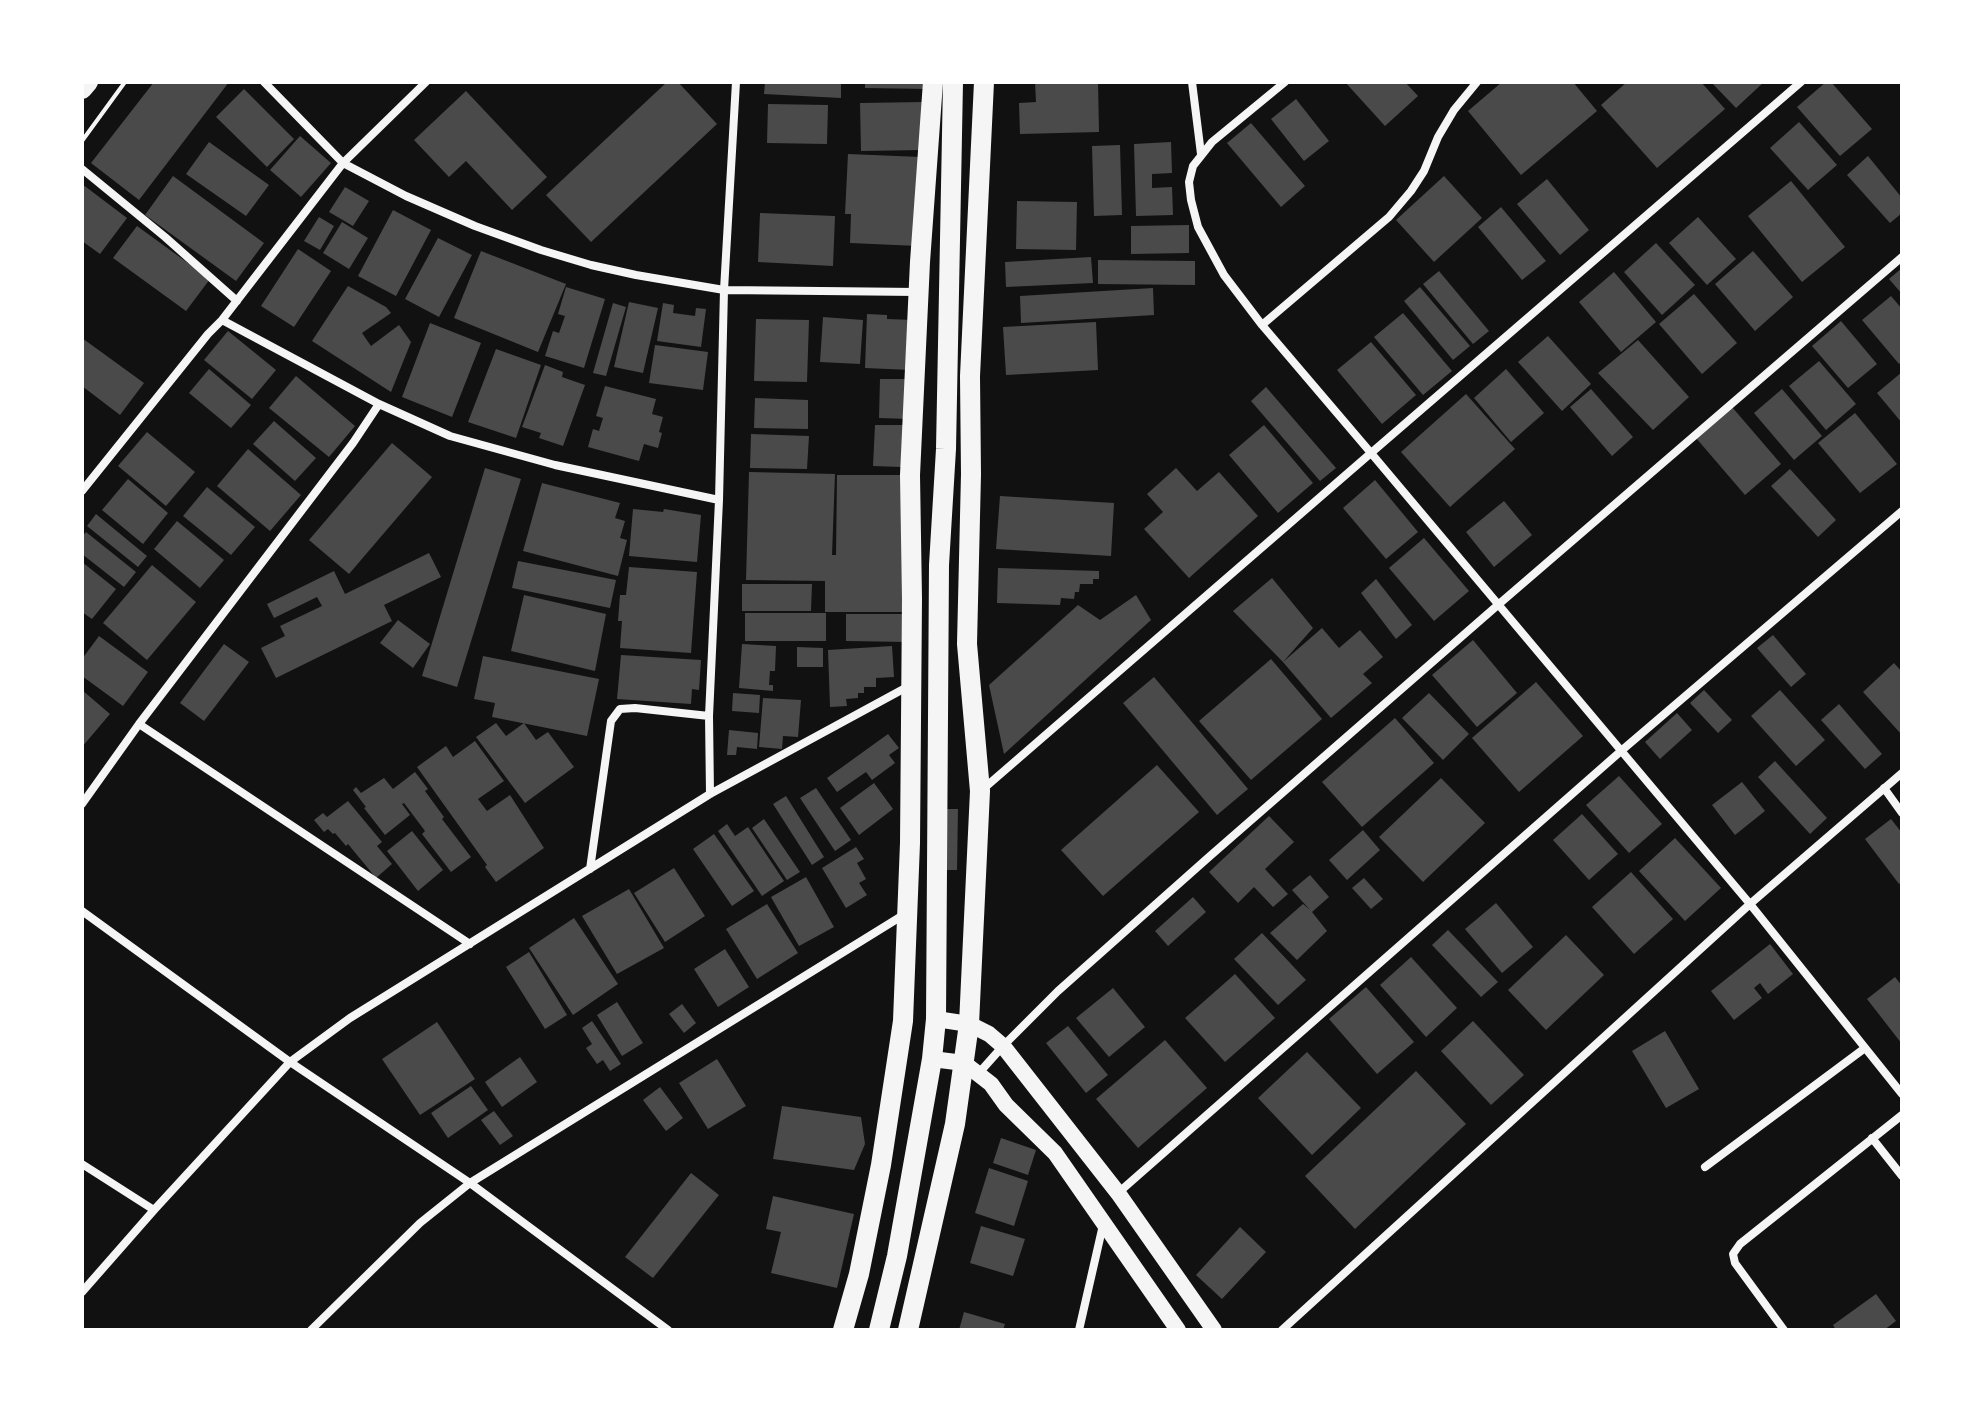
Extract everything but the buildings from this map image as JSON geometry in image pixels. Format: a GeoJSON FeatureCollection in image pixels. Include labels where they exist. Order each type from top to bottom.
{"type":"FeatureCollection","features":[{"type":"Feature","properties":{"kind":"main road"},"geometry":{"type":"LineString","coordinates":[[82,89],[88,82]]}},
{"type":"Feature","properties":{"kind":"main road"},"geometry":{"type":"LineString","coordinates":[[843,1330],[859,1274],[878,1180],[903,1021],[910,843],[910,475],[918,292],[933,82]]}},
{"type":"Feature","properties":{"kind":"main road"},"geometry":{"type":"LineString","coordinates":[[879,1330],[897,1256],[932,1059],[936,1019],[939,565],[946,449],[953,82]]}},
{"type":"Feature","properties":{"kind":"main road"},"geometry":{"type":"LineString","coordinates":[[908,1330],[955,1124],[971,1069],[969,1024],[980,791],[967,644],[970,376],[984,82]]}},
{"type":"Feature","properties":{"kind":"main road"},"geometry":{"type":"LineString","coordinates":[[936,1019],[969,1024],[989,1034],[1003,1046],[1118,1193],[1214,1330]]}},
{"type":"Feature","properties":{"kind":"main road"},"geometry":{"type":"LineString","coordinates":[[932,1059],[971,1069],[991,1084],[1006,1105],[1055,1153],[1178,1330]]}},
{"type":"Feature","properties":{"kind":"street"},"geometry":{"type":"LineString","coordinates":[[264,82],[343,163],[406,196],[541,250],[636,275],[724,290],[918,292]]}},
{"type":"Feature","properties":{"kind":"street"},"geometry":{"type":"LineString","coordinates":[[82,491],[222,320],[343,163],[426,82]]}},
{"type":"Feature","properties":{"kind":"street"},"geometry":{"type":"LineString","coordinates":[[710,794],[709,716],[724,290],[736,82]]}},
{"type":"Feature","properties":{"kind":"street"},"geometry":{"type":"LineString","coordinates":[[1192,82],[1201,154]]}},
{"type":"Feature","properties":{"kind":"street"},"geometry":{"type":"LineString","coordinates":[[1285,82],[1212,142],[1193,166],[1189,182],[1198,227],[1224,275],[1262,325],[1750,904],[1902,1094]]}},
{"type":"Feature","properties":{"kind":"street"},"geometry":{"type":"LineString","coordinates":[[1262,325],[1389,217],[1418,181],[1454,110],[1477,82]]}},
{"type":"Feature","properties":{"kind":"street"},"geometry":{"type":"LineString","coordinates":[[980,791],[1801,82]]}},
{"type":"Feature","properties":{"kind":"street"},"geometry":{"type":"LineString","coordinates":[[82,169],[237,301]]}},
{"type":"Feature","properties":{"kind":"street"},"geometry":{"type":"LineString","coordinates":[[971,1069],[1003,1046],[1128,928],[1902,257]]}},
{"type":"Feature","properties":{"kind":"street"},"geometry":{"type":"LineString","coordinates":[[222,320],[379,404],[450,436],[555,465],[719,500]]}},
{"type":"Feature","properties":{"kind":"street"},"geometry":{"type":"LineString","coordinates":[[82,804],[379,404]]}},
{"type":"Feature","properties":{"kind":"street"},"geometry":{"type":"LineString","coordinates":[[1118,1193],[1621,751],[1902,511]]}},
{"type":"Feature","properties":{"kind":"street"},"geometry":{"type":"LineString","coordinates":[[82,1292],[290,1062],[362,1010],[710,794],[910,685]]}},
{"type":"Feature","properties":{"kind":"street"},"geometry":{"type":"LineString","coordinates":[[590,869],[611,721],[620,709],[709,716]]}},
{"type":"Feature","properties":{"kind":"street"},"geometry":{"type":"LineString","coordinates":[[139,724],[470,944]]}},
{"type":"Feature","properties":{"kind":"street"},"geometry":{"type":"LineString","coordinates":[[1282,1330],[1750,904],[1902,773]]}},
{"type":"Feature","properties":{"kind":"street"},"geometry":{"type":"LineString","coordinates":[[1884,788],[1902,813]]}},
{"type":"Feature","properties":{"kind":"street"},"geometry":{"type":"LineString","coordinates":[[82,911],[290,1062],[470,1183],[654,1326],[668,1330]]}},
{"type":"Feature","properties":{"kind":"street"},"geometry":{"type":"LineString","coordinates":[[315,1329],[420,1223],[470,1183],[906,914]]}},
{"type":"Feature","properties":{"kind":"street"},"geometry":{"type":"LineString","coordinates":[[1705,1167],[1865,1048]]}},
{"type":"Feature","properties":{"kind":"street"},"geometry":{"type":"LineString","coordinates":[[1784,1330],[1735,1263],[1733,1254],[1740,1244],[1902,1115]]}},
{"type":"Feature","properties":{"kind":"street"},"geometry":{"type":"LineString","coordinates":[[1872,1138],[1902,1176]]}},
{"type":"Feature","properties":{"kind":"street"},"geometry":{"type":"LineString","coordinates":[[82,1164],[154,1210]]}},
{"type":"Feature","properties":{"kind":"street"},"geometry":{"type":"LineString","coordinates":[[1079,1330],[1104,1222]]}},
{"type":"Feature","properties":{"kind":"path"},"geometry":{"type":"LineString","coordinates":[[82,141],[125,82]]}}]}
